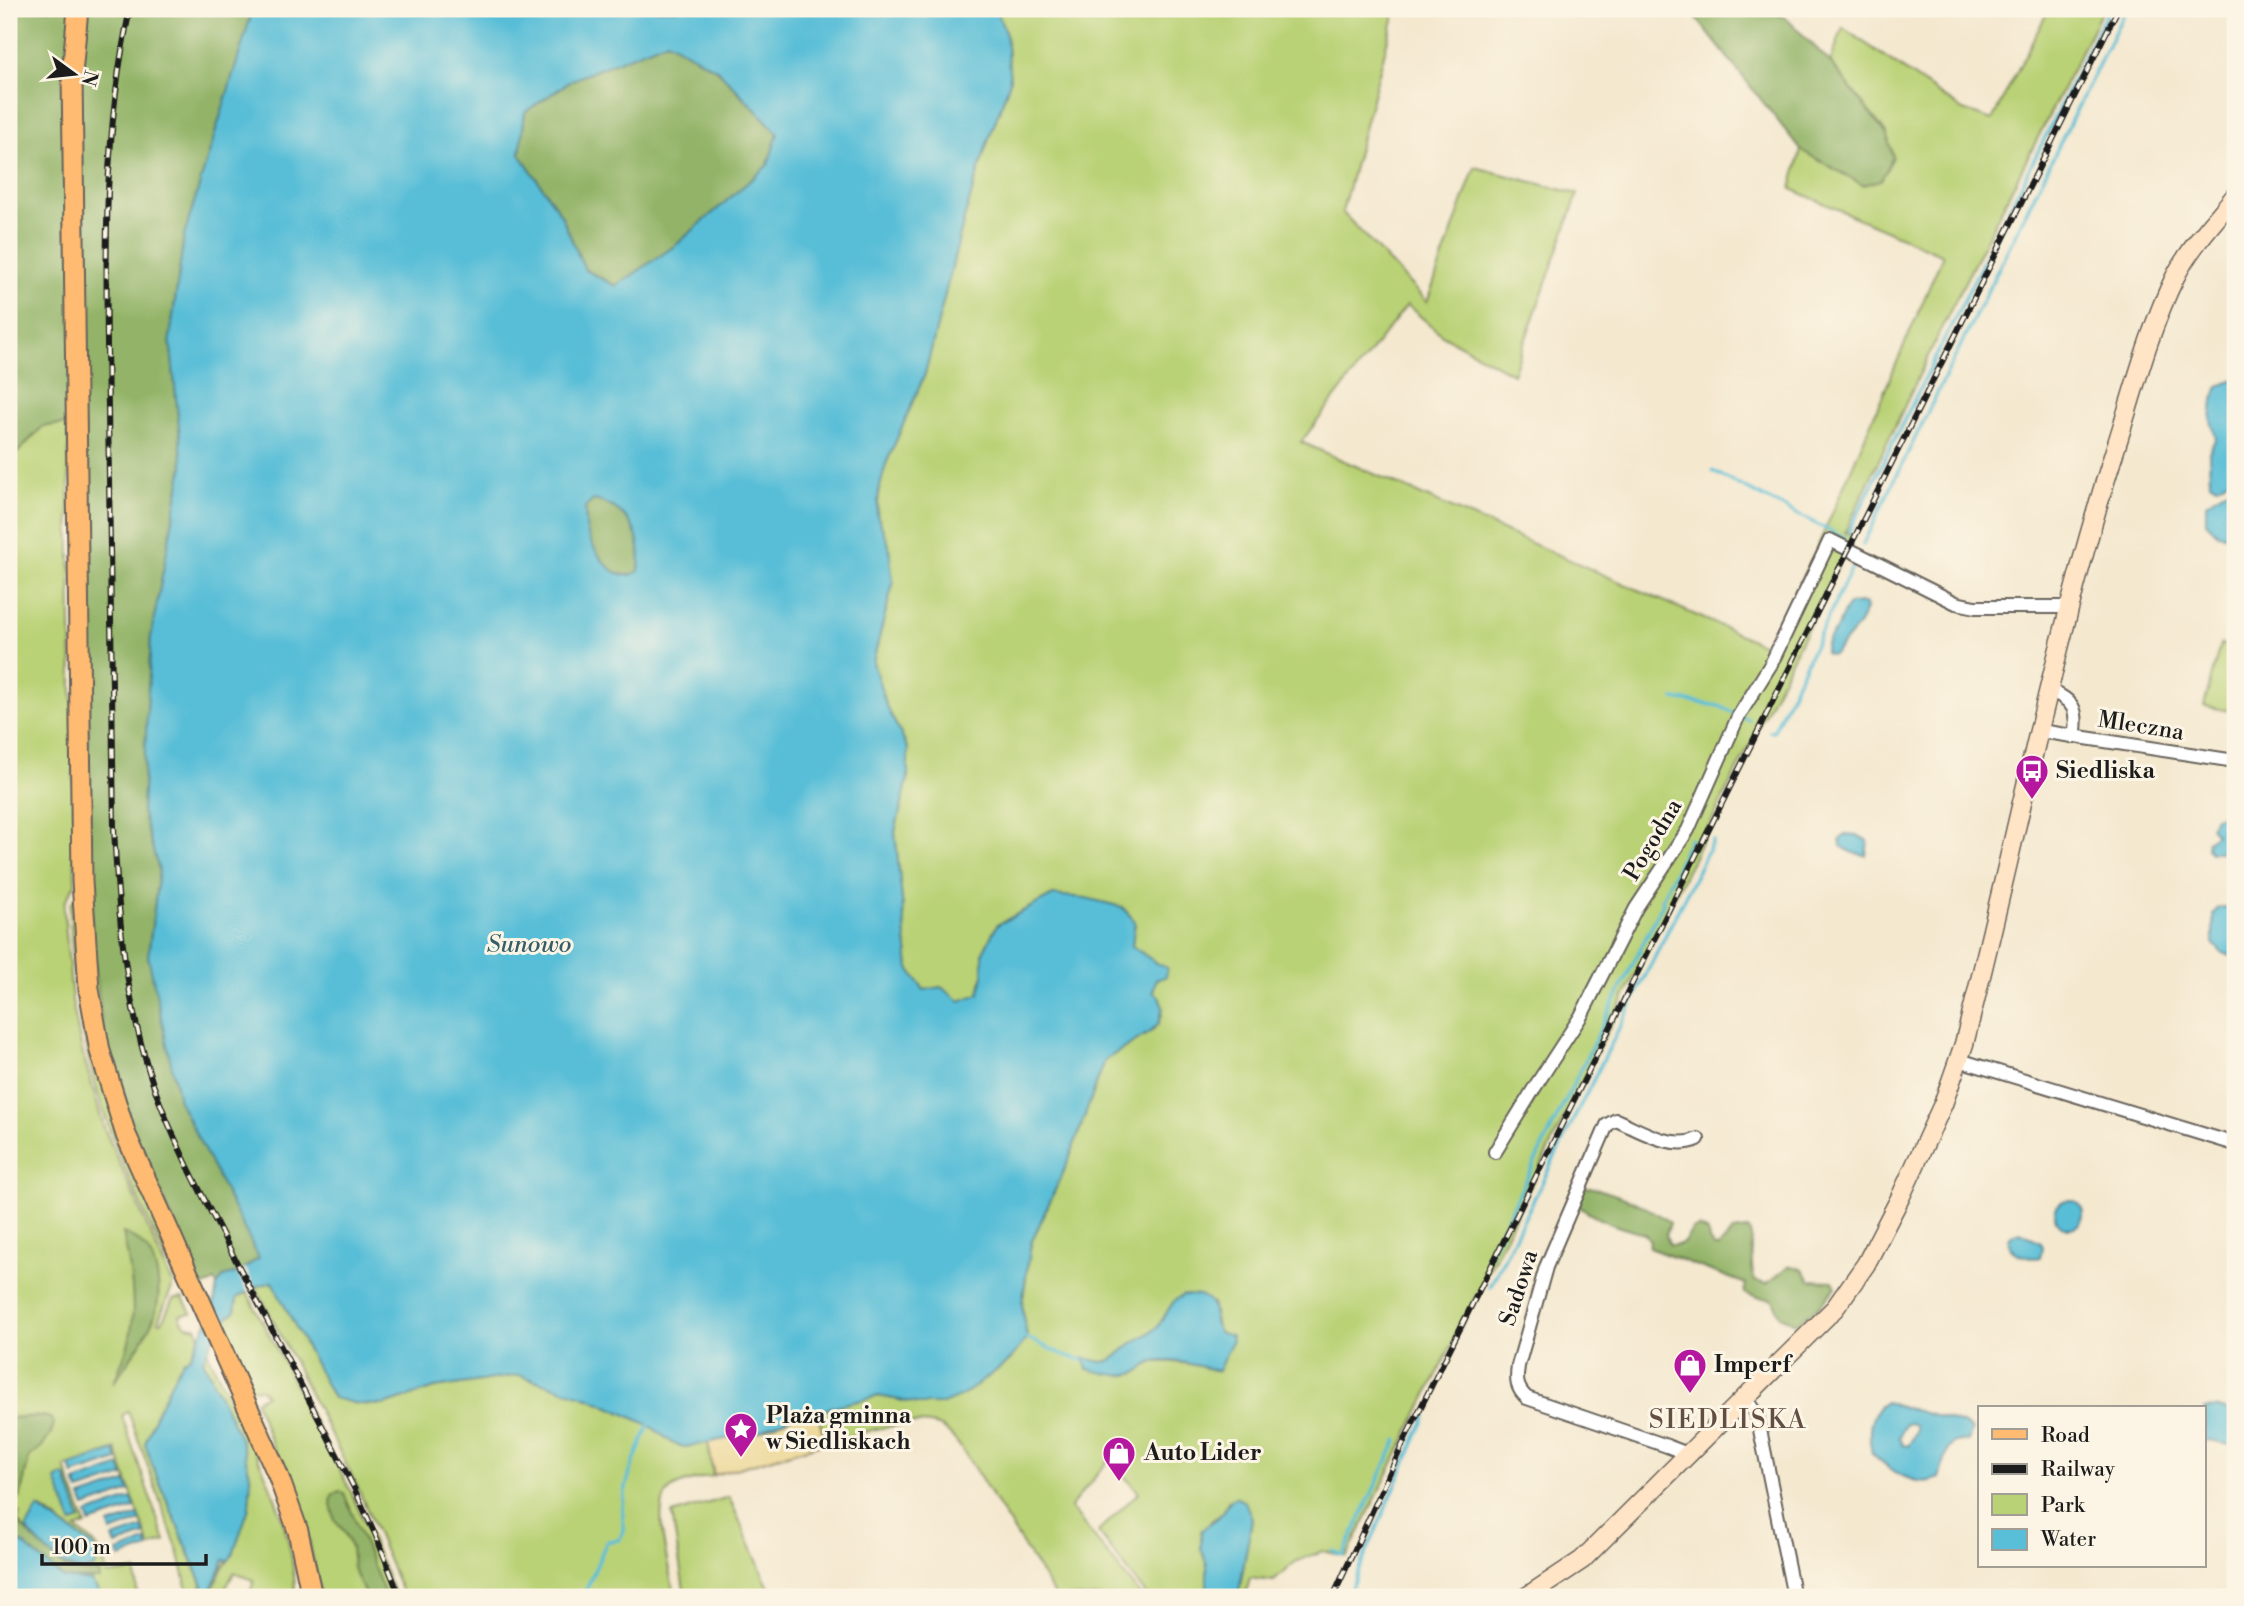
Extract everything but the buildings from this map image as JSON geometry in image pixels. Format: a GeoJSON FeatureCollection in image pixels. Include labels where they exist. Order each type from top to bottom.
{"type":"FeatureCollection","features":[{"type":"Feature","properties":{"kind":"main road"},"geometry":{"type":"LineString","coordinates":[[78,9],[72,88],[82,881],[85,959],[93,1015],[114,1102],[139,1167],[289,1502],[312,1597]]}},
{"type":"Feature","properties":{"kind":"main road"},"geometry":{"type":"LineString","coordinates":[[1526,1597],[1582,1560],[1819,1324],[1851,1287],[1900,1198],[1943,1104],[1959,1060],[2068,607],[2145,354],[2164,303],[2185,261],[2235,196]]}},
{"type":"Feature","properties":{"kind":"street","name":"Pogodna"},"geometry":{"type":"LineString","coordinates":[[1495,1152],[1581,1016],[1636,908],[1688,830],[1738,717],[1771,664],[1830,540],[1956,603],[1975,607],[2068,607]]}},
{"type":"Feature","properties":{"kind":"street"},"geometry":{"type":"LineString","coordinates":[[2048,690],[2070,702],[2077,722],[2074,737]]}},
{"type":"Feature","properties":{"kind":"street","name":"Mleczna"},"geometry":{"type":"LineString","coordinates":[[2040,731],[2235,761]]}},
{"type":"Feature","properties":{"kind":"street"},"geometry":{"type":"LineString","coordinates":[[1959,1060],[2235,1144]]}},
{"type":"Feature","properties":{"kind":"street","name":"Sadowa"},"geometry":{"type":"LineString","coordinates":[[1683,1459],[1679,1451],[1667,1446],[1527,1398],[1520,1392],[1516,1382],[1518,1366],[1546,1267],[1607,1125],[1616,1119],[1671,1142],[1688,1143],[1698,1139]]}},
{"type":"Feature","properties":{"kind":"street"},"geometry":{"type":"LineString","coordinates":[[1745,1398],[1757,1415],[1794,1597]]}},
{"type":"Feature","properties":{"kind":"green space"},"geometry":{"type":"Polygon","coordinates":[[[9,9],[253,9],[184,236],[170,338],[183,466],[151,635],[142,811],[159,871],[148,957],[259,1258],[237,1273],[223,1277],[217,1286],[215,1281],[202,1287],[128,1119],[104,1039],[91,934],[83,423],[43,426],[16,454],[9,454],[9,9]]]}},
{"type":"Feature","properties":{"kind":"green space"},"geometry":{"type":"Polygon","coordinates":[[[996,9],[1396,9],[1342,212],[1427,302],[1475,167],[1578,194],[1513,374],[1442,335],[1407,305],[1301,442],[1766,646],[1815,553],[1943,255],[1791,189],[1801,150],[1863,185],[1887,134],[1830,62],[1843,28],[1963,110],[1992,120],[2049,9],[2103,9],[1941,329],[1845,532],[1853,536],[1347,1556],[1322,1551],[1295,1562],[1274,1581],[1250,1578],[1245,1597],[1238,1597],[1252,1519],[1228,1501],[1223,1513],[1211,1521],[1201,1548],[1207,1565],[1207,1597],[1148,1597],[1098,1532],[1139,1492],[1109,1460],[1070,1507],[1142,1597],[1056,1597],[962,1449],[945,1430],[938,1426],[914,1423],[866,1431],[825,1443],[818,1414],[831,1407],[879,1396],[919,1404],[962,1396],[1009,1361],[1027,1338],[1022,1304],[1031,1243],[1069,1159],[1105,1060],[1150,1032],[1158,1025],[1162,1015],[1163,1007],[1153,992],[1156,979],[1167,968],[1132,946],[1135,921],[1053,895],[997,925],[983,952],[983,975],[979,994],[960,1002],[941,987],[924,990],[909,968],[895,832],[908,779],[908,749],[886,705],[873,662],[889,545],[877,515],[879,490],[886,464],[925,374],[965,215],[1010,81],[1006,35],[996,9]],[[1174,1301],[1157,1328],[1131,1344],[1111,1361],[1084,1358],[1087,1369],[1172,1362],[1218,1371],[1221,1334],[1218,1332],[1212,1302],[1174,1301]]]}},
{"type":"Feature","properties":{"kind":"green space"},"geometry":{"type":"Polygon","coordinates":[[[1696,9],[1763,9],[1785,17],[1830,62],[1887,135],[1893,157],[1881,180],[1863,185],[1801,150],[1697,19],[1696,9]]]}},
{"type":"Feature","properties":{"kind":"green space"},"geometry":{"type":"Polygon","coordinates":[[[667,41],[717,70],[778,133],[768,165],[676,245],[616,286],[585,270],[561,215],[520,154],[525,112],[572,80],[667,41]]]}},
{"type":"Feature","properties":{"kind":"green space"},"geometry":{"type":"Polygon","coordinates":[[[68,424],[75,884],[65,902],[64,910],[72,1000],[81,1047],[104,1128],[172,1283],[158,1321],[162,1322],[173,1299],[183,1298],[191,1313],[180,1315],[182,1321],[185,1325],[196,1327],[200,1336],[190,1357],[178,1369],[155,1416],[145,1444],[202,1584],[197,1597],[189,1597],[179,1554],[128,1411],[122,1416],[165,1541],[150,1547],[116,1449],[65,1467],[86,1525],[76,1529],[98,1548],[107,1575],[136,1571],[137,1597],[103,1597],[96,1587],[63,1578],[13,1539],[20,1513],[9,1510],[9,1483],[20,1497],[29,1457],[51,1434],[42,1416],[9,1418],[9,454],[16,454],[43,426],[68,424]],[[38,1508],[34,1538],[66,1567],[92,1545],[38,1508]]]}},
{"type":"Feature","properties":{"kind":"green space"},"geometry":{"type":"Polygon","coordinates":[[[594,499],[617,509],[632,525],[639,546],[639,571],[622,575],[608,566],[596,551],[587,532],[585,507],[594,499]]]}},
{"type":"Feature","properties":{"kind":"green space"},"geometry":{"type":"Polygon","coordinates":[[[2220,644],[2235,648],[2235,712],[2204,706],[2220,644]]]}},
{"type":"Feature","properties":{"kind":"green space"},"geometry":{"type":"Polygon","coordinates":[[[76,898],[189,1295],[178,1285],[147,1218],[101,1104],[83,1032],[76,984],[70,910],[71,903],[76,898]]]}},
{"type":"Feature","properties":{"kind":"green space"},"geometry":{"type":"Polygon","coordinates":[[[1590,1187],[1632,1201],[1661,1216],[1670,1223],[1666,1235],[1670,1245],[1682,1244],[1692,1229],[1699,1227],[1708,1232],[1714,1247],[1719,1247],[1733,1231],[1748,1229],[1755,1281],[1767,1284],[1789,1266],[1803,1269],[1810,1280],[1833,1281],[1836,1287],[1821,1305],[1796,1323],[1780,1316],[1773,1300],[1744,1293],[1746,1284],[1649,1248],[1650,1241],[1645,1234],[1595,1217],[1570,1198],[1573,1190],[1590,1187]]]}},
{"type":"Feature","properties":{"kind":"green space"},"geometry":{"type":"Polygon","coordinates":[[[123,1233],[137,1240],[151,1256],[157,1277],[158,1300],[149,1329],[113,1384],[127,1349],[133,1311],[132,1285],[123,1233]]]}},
{"type":"Feature","properties":{"kind":"green space"},"geometry":{"type":"Polygon","coordinates":[[[272,1281],[333,1398],[384,1405],[435,1388],[519,1375],[592,1399],[649,1425],[675,1444],[685,1447],[708,1442],[713,1476],[675,1486],[665,1497],[662,1509],[663,1540],[675,1597],[404,1597],[357,1486],[256,1287],[272,1281]]]}},
{"type":"Feature","properties":{"kind":"green space"},"geometry":{"type":"Polygon","coordinates":[[[247,1292],[350,1490],[396,1597],[321,1597],[309,1540],[255,1401],[266,1395],[261,1389],[249,1388],[220,1324],[235,1311],[237,1298],[247,1292]]]}},
{"type":"Feature","properties":{"kind":"green space"},"geometry":{"type":"Polygon","coordinates":[[[207,1351],[277,1502],[293,1565],[295,1597],[249,1597],[254,1580],[234,1573],[224,1591],[219,1589],[215,1597],[209,1597],[223,1567],[233,1554],[251,1479],[241,1440],[203,1360],[207,1351]]]}},
{"type":"Feature","properties":{"kind":"green space"},"geometry":{"type":"Polygon","coordinates":[[[9,1418],[50,1418],[54,1423],[51,1434],[29,1457],[20,1498],[9,1483],[9,1418]]]}},
{"type":"Feature","properties":{"kind":"green space"},"geometry":{"type":"Polygon","coordinates":[[[339,1491],[344,1493],[386,1597],[366,1597],[353,1568],[351,1548],[344,1531],[335,1521],[331,1505],[332,1495],[339,1491]]]}},
{"type":"Feature","properties":{"kind":"green space"},"geometry":{"type":"Polygon","coordinates":[[[729,1497],[773,1597],[685,1597],[672,1514],[729,1497]]]}},
{"type":"Feature","properties":{"kind":"green space"},"geometry":{"type":"Polygon","coordinates":[[[9,1513],[66,1568],[83,1573],[99,1572],[100,1579],[63,1578],[22,1543],[9,1539],[9,1513]]]}},
{"type":"Feature","properties":{"kind":"sand","name":"Plaża gminna w Siedliskach"},"geometry":{"type":"Polygon","coordinates":[[[801,1413],[818,1414],[825,1443],[714,1475],[708,1442],[756,1433],[801,1413]]]}},
{"type":"Feature","properties":{"kind":"water","name":"Sunowo"},"geometry":{"type":"Polygon","coordinates":[[[253,9],[996,9],[1006,35],[1010,81],[965,215],[925,374],[886,464],[879,490],[877,515],[889,545],[893,584],[873,662],[886,705],[908,749],[908,779],[895,832],[909,968],[924,990],[941,987],[960,1001],[979,994],[983,975],[983,952],[997,925],[1053,895],[1086,898],[1122,907],[1135,921],[1132,946],[1167,968],[1166,977],[1156,979],[1153,992],[1159,996],[1163,1007],[1159,1023],[1150,1032],[1105,1060],[1069,1159],[1031,1243],[1022,1304],[1027,1338],[1009,1361],[962,1396],[943,1404],[919,1404],[879,1396],[831,1407],[818,1414],[800,1413],[756,1433],[685,1447],[674,1444],[649,1425],[592,1399],[519,1375],[435,1388],[384,1405],[357,1404],[333,1398],[272,1282],[256,1287],[237,1298],[235,1311],[220,1324],[203,1360],[241,1440],[251,1479],[249,1508],[233,1554],[228,1561],[224,1560],[208,1597],[199,1597],[203,1585],[145,1444],[155,1416],[178,1369],[183,1361],[190,1357],[213,1310],[217,1286],[223,1277],[237,1273],[259,1258],[179,1101],[148,956],[159,871],[142,811],[151,635],[183,466],[170,338],[184,236],[253,9]],[[667,41],[572,80],[525,112],[520,154],[561,215],[585,270],[616,286],[676,245],[768,165],[778,133],[718,70],[667,41]],[[594,500],[585,507],[587,532],[596,551],[608,566],[622,575],[639,571],[639,546],[632,525],[617,510],[594,500]]]}},
{"type":"Feature","properties":{"kind":"water"},"geometry":{"type":"Polygon","coordinates":[[[2235,380],[2235,475],[2218,486],[2210,483],[2209,452],[2216,438],[2211,421],[2213,400],[2218,386],[2235,380]]]}},
{"type":"Feature","properties":{"kind":"water"},"geometry":{"type":"Polygon","coordinates":[[[2235,484],[2235,537],[2218,534],[2206,522],[2206,503],[2235,484]]]}},
{"type":"Feature","properties":{"kind":"water"},"geometry":{"type":"Polygon","coordinates":[[[1864,603],[1866,609],[1858,626],[1835,653],[1825,653],[1828,640],[1850,604],[1864,603]]]}},
{"type":"Feature","properties":{"kind":"water"},"geometry":{"type":"Polygon","coordinates":[[[2215,817],[2227,818],[2230,824],[2221,852],[2211,852],[2207,848],[2207,841],[2216,834],[2210,827],[2215,817]]]}},
{"type":"Feature","properties":{"kind":"water"},"geometry":{"type":"Polygon","coordinates":[[[1845,834],[1857,835],[1868,841],[1866,855],[1853,853],[1841,846],[1840,840],[1845,834]]]}},
{"type":"Feature","properties":{"kind":"water"},"geometry":{"type":"Polygon","coordinates":[[[2218,908],[2235,909],[2235,958],[2221,952],[2213,943],[2213,914],[2218,908]]]}},
{"type":"Feature","properties":{"kind":"water"},"geometry":{"type":"Polygon","coordinates":[[[2069,1200],[2079,1204],[2083,1214],[2079,1224],[2069,1228],[2059,1224],[2055,1214],[2059,1204],[2069,1200]]]}},
{"type":"Feature","properties":{"kind":"water"},"geometry":{"type":"Polygon","coordinates":[[[2020,1232],[2041,1242],[2043,1248],[2040,1257],[2024,1256],[2012,1249],[2009,1240],[2012,1235],[2020,1232]]]}},
{"type":"Feature","properties":{"kind":"water"},"geometry":{"type":"Polygon","coordinates":[[[1183,1295],[1208,1299],[1218,1332],[1231,1336],[1232,1341],[1218,1371],[1170,1361],[1151,1363],[1130,1375],[1087,1369],[1084,1358],[1111,1361],[1131,1344],[1157,1328],[1174,1301],[1183,1295]]]}},
{"type":"Feature","properties":{"kind":"water"},"geometry":{"type":"Polygon","coordinates":[[[1886,1402],[1963,1424],[1972,1430],[1968,1441],[1955,1442],[1949,1447],[1939,1478],[1930,1481],[1912,1480],[1894,1471],[1872,1453],[1871,1424],[1880,1406],[1886,1402]],[[1906,1424],[1899,1437],[1902,1445],[1908,1446],[1916,1433],[1916,1426],[1906,1424]]]}},
{"type":"Feature","properties":{"kind":"water"},"geometry":{"type":"Polygon","coordinates":[[[2219,1408],[2235,1412],[2235,1446],[2206,1440],[2206,1409],[2219,1408]]]}},
{"type":"Feature","properties":{"kind":"water"},"geometry":{"type":"Polygon","coordinates":[[[115,1450],[118,1460],[73,1475],[70,1466],[115,1450]]]}},
{"type":"Feature","properties":{"kind":"water"},"geometry":{"type":"Polygon","coordinates":[[[120,1466],[124,1476],[79,1491],[75,1482],[120,1466]]]}},
{"type":"Feature","properties":{"kind":"water"},"geometry":{"type":"Polygon","coordinates":[[[63,1475],[81,1520],[72,1523],[56,1480],[63,1475]]]}},
{"type":"Feature","properties":{"kind":"water"},"geometry":{"type":"Polygon","coordinates":[[[126,1482],[130,1491],[85,1507],[81,1497],[126,1482]]]}},
{"type":"Feature","properties":{"kind":"water"},"geometry":{"type":"Polygon","coordinates":[[[1235,1497],[1245,1502],[1252,1519],[1238,1597],[1207,1597],[1207,1565],[1201,1548],[1201,1531],[1222,1514],[1235,1497]]]}},
{"type":"Feature","properties":{"kind":"water"},"geometry":{"type":"Polygon","coordinates":[[[132,1498],[135,1508],[90,1523],[87,1514],[132,1498]]]}},
{"type":"Feature","properties":{"kind":"water"},"geometry":{"type":"Polygon","coordinates":[[[38,1508],[92,1545],[98,1555],[95,1567],[85,1570],[66,1565],[40,1544],[26,1529],[38,1508]]]}},
{"type":"Feature","properties":{"kind":"water"},"geometry":{"type":"Polygon","coordinates":[[[139,1515],[141,1521],[111,1532],[109,1525],[139,1515]]]}},
{"type":"Feature","properties":{"kind":"water"},"geometry":{"type":"Polygon","coordinates":[[[143,1528],[145,1535],[116,1545],[113,1538],[143,1528]]]}},
{"type":"Feature","properties":{"kind":"water"},"geometry":{"type":"Polygon","coordinates":[[[9,1539],[22,1543],[63,1578],[91,1581],[103,1597],[9,1597],[9,1539]]]}},
{"type":"Feature","properties":{"kind":"water"},"geometry":{"type":"Polygon","coordinates":[[[146,1541],[149,1548],[120,1558],[118,1552],[146,1541]]]}},
{"type":"Feature","properties":{"kind":"pier"},"geometry":{"type":"Polygon","coordinates":[[[245,1268],[255,1288],[248,1293],[237,1272],[245,1268]]]}},
{"type":"Feature","properties":{"kind":"waterway"},"geometry":{"type":"LineString","coordinates":[[1849,531],[2109,9]]}},
{"type":"Feature","properties":{"kind":"waterway"},"geometry":{"type":"LineString","coordinates":[[1863,544],[2126,9]]}},
{"type":"Feature","properties":{"kind":"waterway"},"geometry":{"type":"LineString","coordinates":[[1712,471],[1845,537]]}},
{"type":"Feature","properties":{"kind":"waterway"},"geometry":{"type":"LineString","coordinates":[[1770,731],[1773,732],[1854,563]]}},
{"type":"Feature","properties":{"kind":"waterway"},"geometry":{"type":"LineString","coordinates":[[1674,699],[1719,706],[1749,720]]}},
{"type":"Feature","properties":{"kind":"waterway"},"geometry":{"type":"LineString","coordinates":[[1488,1257],[1663,903],[1662,899],[1690,838]]}},
{"type":"Feature","properties":{"kind":"waterway"},"geometry":{"type":"LineString","coordinates":[[1490,1287],[1713,840]]}},
{"type":"Feature","properties":{"kind":"waterway"},"geometry":{"type":"LineString","coordinates":[[1027,1338],[1064,1355],[1083,1360]]}},
{"type":"Feature","properties":{"kind":"waterway"},"geometry":{"type":"LineString","coordinates":[[1347,1597],[1426,1415]]}},
{"type":"Feature","properties":{"kind":"waterway"},"geometry":{"type":"LineString","coordinates":[[583,1597],[607,1541],[619,1540],[621,1536],[626,1486],[649,1425]]}},
{"type":"Feature","properties":{"kind":"waterway"},"geometry":{"type":"LineString","coordinates":[[1333,1551],[1343,1555],[1397,1440]]}},
{"type":"Feature","properties":{"kind":"railway"},"geometry":{"type":"LineString","coordinates":[[130,9],[114,108],[106,258],[114,827],[129,989],[143,1053],[170,1128],[354,1488],[400,1597]]}},
{"type":"Feature","properties":{"kind":"railway"},"geometry":{"type":"LineString","coordinates":[[1333,1597],[1406,1437],[2118,9]]}},
{"type":"Feature","properties":{"kind":"place","name":"Siedliska"},"geometry":{"type":"Point","coordinates":[2032,801]}},
{"type":"Feature","properties":{"kind":"place","name":"Imperf"},"geometry":{"type":"Point","coordinates":[1690,1395]}},
{"type":"Feature","properties":{"kind":"place","name":"Plaża gminna w Siedliskach"},"geometry":{"type":"Point","coordinates":[741,1459]}},
{"type":"Feature","properties":{"kind":"place","name":"Auto Lider"},"geometry":{"type":"Point","coordinates":[1119,1483]}},
{"type":"Feature","properties":{"kind":"district","name":"SIEDLISKA"},"geometry":{"type":"Point","coordinates":[1728,1420]}}]}
